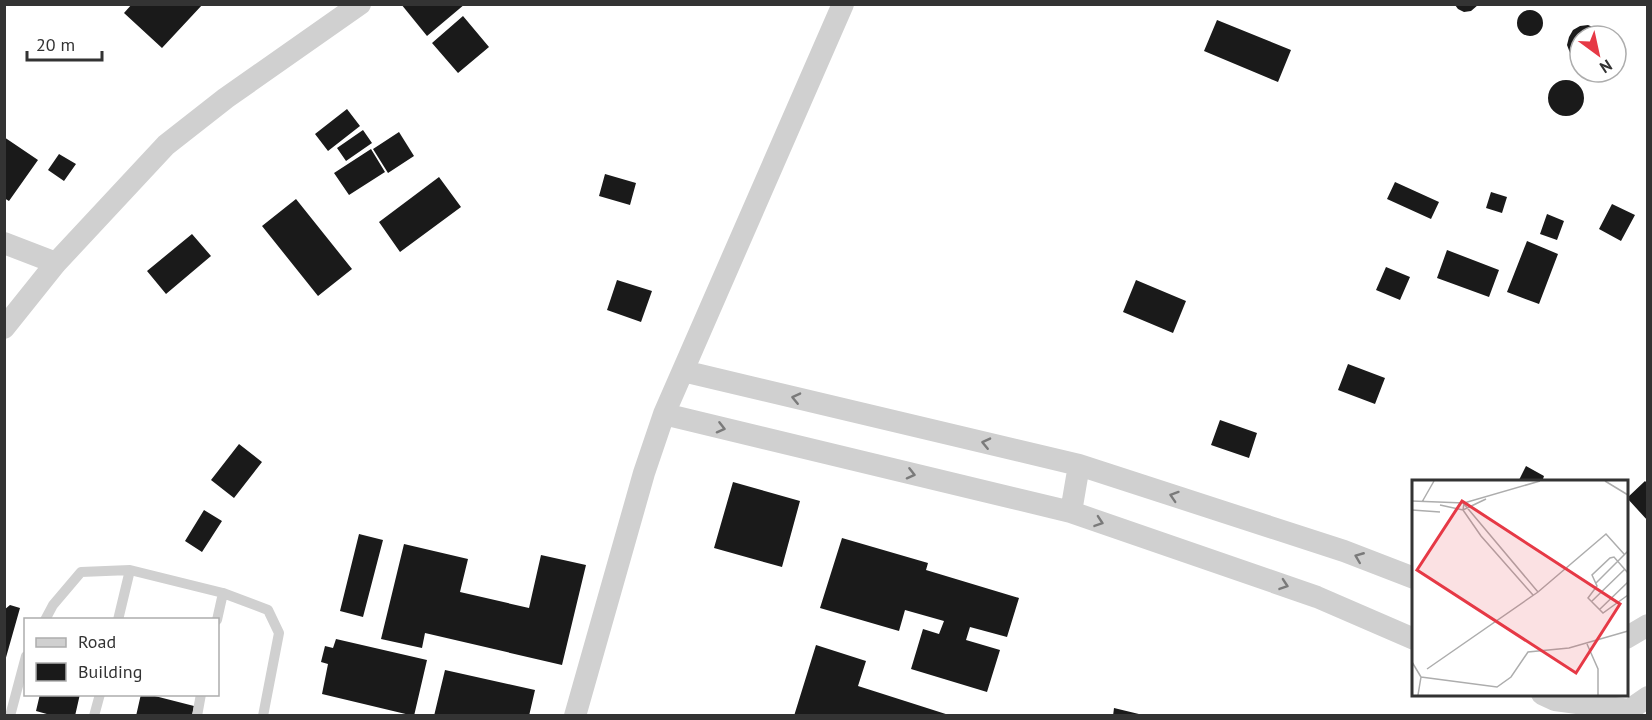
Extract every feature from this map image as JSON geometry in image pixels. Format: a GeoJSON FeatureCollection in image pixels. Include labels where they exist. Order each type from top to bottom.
{"type":"FeatureCollection","features":[{"type":"Feature","properties":{"kind":"street"},"geometry":{"type":"LineString","coordinates":[[4,328],[56,263],[166,145],[226,98],[360,4]]}},
{"type":"Feature","properties":{"kind":"street"},"geometry":{"type":"LineString","coordinates":[[574,716],[644,473],[664,414],[843,4]]}},
{"type":"Feature","properties":{"kind":"street"},"geometry":{"type":"LineString","coordinates":[[4,243],[56,263]]}},
{"type":"Feature","properties":{"kind":"street"},"geometry":{"type":"LineString","coordinates":[[683,371],[1078,465],[1344,550],[1412,578]]}},
{"type":"Feature","properties":{"kind":"street"},"geometry":{"type":"LineString","coordinates":[[664,414],[1071,512],[1317,597],[1412,639]]}},
{"type":"Feature","properties":{"kind":"street"},"geometry":{"type":"LineString","coordinates":[[1071,512],[1078,465]]}},
{"type":"Feature","properties":{"kind":"street"},"geometry":{"type":"LineString","coordinates":[[1628,637],[1647,626]]}},
{"type":"Feature","properties":{"kind":"street"},"geometry":{"type":"LineString","coordinates":[[1551,701],[1630,704]]}},
{"type":"Feature","properties":{"kind":"lane"},"geometry":{"type":"LineString","coordinates":[[118,618],[130,570]]}},
{"type":"Feature","properties":{"kind":"lane"},"geometry":{"type":"LineString","coordinates":[[46,618],[53,605],[81,572],[130,570],[223,593],[268,610],[279,633],[263,716]]}},
{"type":"Feature","properties":{"kind":"lane"},"geometry":{"type":"LineString","coordinates":[[218,618],[223,593]]}},
{"type":"Feature","properties":{"kind":"lane"},"geometry":{"type":"LineString","coordinates":[[10,716],[24,664]]}},
{"type":"Feature","properties":{"kind":"lane"},"geometry":{"type":"LineString","coordinates":[[94,716],[99,696]]}},
{"type":"Feature","properties":{"kind":"lane"},"geometry":{"type":"LineString","coordinates":[[197,716],[201,696]]}},
{"type":"Feature","properties":{"kind":"building"},"geometry":{"type":"Polygon","coordinates":[[[132,4],[203,4],[162,48],[124,13],[132,4]]]}},
{"type":"Feature","properties":{"kind":"building"},"geometry":{"type":"Polygon","coordinates":[[[401,4],[465,4],[427,36],[401,4]]]}},
{"type":"Feature","properties":{"kind":"building"},"geometry":{"type":"Polygon","coordinates":[[[1455,5],[1478,5],[1471,11],[1464,12],[1455,5]]]}},
{"type":"Feature","properties":{"kind":"building"},"geometry":{"type":"Polygon","coordinates":[[[1530,10],[1539,14],[1543,23],[1539,32],[1530,36],[1521,32],[1517,23],[1521,14],[1530,10]]]}},
{"type":"Feature","properties":{"kind":"building"},"geometry":{"type":"Polygon","coordinates":[[[463,16],[489,47],[458,73],[432,43],[463,16]]]}},
{"type":"Feature","properties":{"kind":"building"},"geometry":{"type":"Polygon","coordinates":[[[1217,20],[1291,50],[1278,82],[1204,51],[1217,20]]]}},
{"type":"Feature","properties":{"kind":"building"},"geometry":{"type":"Polygon","coordinates":[[[1568,80],[1568,84],[1578,84],[1583,91],[1583,105],[1573,115],[1559,115],[1549,105],[1549,91],[1559,81],[1568,80]]]}},
{"type":"Feature","properties":{"kind":"building"},"geometry":{"type":"Polygon","coordinates":[[[347,109],[360,126],[328,151],[315,134],[347,109]]]}},
{"type":"Feature","properties":{"kind":"building"},"geometry":{"type":"Polygon","coordinates":[[[363,130],[372,143],[346,161],[337,148],[363,130]]]}},
{"type":"Feature","properties":{"kind":"building"},"geometry":{"type":"Polygon","coordinates":[[[399,132],[414,156],[388,173],[373,149],[399,132]]]}},
{"type":"Feature","properties":{"kind":"building"},"geometry":{"type":"Polygon","coordinates":[[[4,137],[38,160],[9,201],[4,198],[4,137]]]}},
{"type":"Feature","properties":{"kind":"building"},"geometry":{"type":"Polygon","coordinates":[[[371,149],[385,172],[349,195],[334,173],[371,149]]]}},
{"type":"Feature","properties":{"kind":"building"},"geometry":{"type":"Polygon","coordinates":[[[59,154],[76,164],[64,181],[48,170],[59,154]]]}},
{"type":"Feature","properties":{"kind":"building"},"geometry":{"type":"Polygon","coordinates":[[[605,174],[636,183],[630,205],[599,196],[605,174]]]}},
{"type":"Feature","properties":{"kind":"building"},"geometry":{"type":"Polygon","coordinates":[[[439,177],[461,207],[400,252],[379,222],[439,177]]]}},
{"type":"Feature","properties":{"kind":"building"},"geometry":{"type":"Polygon","coordinates":[[[1395,182],[1439,202],[1431,219],[1387,199],[1395,182]]]}},
{"type":"Feature","properties":{"kind":"building"},"geometry":{"type":"Polygon","coordinates":[[[1491,192],[1507,197],[1502,213],[1486,208],[1491,192]]]}},
{"type":"Feature","properties":{"kind":"building"},"geometry":{"type":"Polygon","coordinates":[[[296,199],[352,269],[318,296],[262,226],[296,199]]]}},
{"type":"Feature","properties":{"kind":"building"},"geometry":{"type":"Polygon","coordinates":[[[1612,204],[1635,215],[1621,241],[1599,229],[1612,204]]]}},
{"type":"Feature","properties":{"kind":"building"},"geometry":{"type":"Polygon","coordinates":[[[1547,214],[1564,221],[1557,240],[1540,234],[1547,214]]]}},
{"type":"Feature","properties":{"kind":"building"},"geometry":{"type":"Polygon","coordinates":[[[192,234],[211,256],[166,294],[147,271],[192,234]]]}},
{"type":"Feature","properties":{"kind":"building"},"geometry":{"type":"Polygon","coordinates":[[[1527,241],[1558,254],[1539,304],[1507,292],[1527,241]]]}},
{"type":"Feature","properties":{"kind":"building"},"geometry":{"type":"Polygon","coordinates":[[[1447,250],[1499,270],[1489,297],[1437,278],[1447,250]]]}},
{"type":"Feature","properties":{"kind":"building"},"geometry":{"type":"Polygon","coordinates":[[[1386,267],[1410,277],[1400,300],[1376,290],[1386,267]]]}},
{"type":"Feature","properties":{"kind":"building"},"geometry":{"type":"Polygon","coordinates":[[[617,280],[652,291],[641,322],[607,310],[617,280]]]}},
{"type":"Feature","properties":{"kind":"building"},"geometry":{"type":"Polygon","coordinates":[[[1136,280],[1186,301],[1173,333],[1123,312],[1136,280]]]}},
{"type":"Feature","properties":{"kind":"building"},"geometry":{"type":"Polygon","coordinates":[[[1348,364],[1385,378],[1375,404],[1338,390],[1348,364]]]}},
{"type":"Feature","properties":{"kind":"building"},"geometry":{"type":"Polygon","coordinates":[[[1220,420],[1257,433],[1249,458],[1211,445],[1220,420]]]}},
{"type":"Feature","properties":{"kind":"building"},"geometry":{"type":"Polygon","coordinates":[[[239,444],[262,462],[234,498],[211,480],[239,444]]]}},
{"type":"Feature","properties":{"kind":"building"},"geometry":{"type":"Polygon","coordinates":[[[1526,466],[1544,476],[1543,480],[1519,480],[1526,466]]]}},
{"type":"Feature","properties":{"kind":"building"},"geometry":{"type":"Polygon","coordinates":[[[1645,481],[1648,484],[1648,521],[1628,499],[1645,481]]]}},
{"type":"Feature","properties":{"kind":"building"},"geometry":{"type":"Polygon","coordinates":[[[733,482],[800,501],[782,567],[714,548],[733,482]]]}},
{"type":"Feature","properties":{"kind":"building"},"geometry":{"type":"Polygon","coordinates":[[[204,510],[222,521],[202,552],[185,541],[204,510]]]}},
{"type":"Feature","properties":{"kind":"building"},"geometry":{"type":"Polygon","coordinates":[[[359,534],[383,540],[363,617],[340,611],[359,534]]]}},
{"type":"Feature","properties":{"kind":"building"},"geometry":{"type":"Polygon","coordinates":[[[842,538],[928,563],[926,570],[1019,598],[1007,637],[970,627],[966,640],[1000,650],[987,692],[911,669],[923,629],[939,634],[944,621],[905,610],[899,631],[820,608],[842,538]]]}},
{"type":"Feature","properties":{"kind":"building"},"geometry":{"type":"Polygon","coordinates":[[[404,544],[468,559],[460,592],[529,608],[541,555],[586,565],[562,665],[425,633],[422,648],[381,639],[404,544]]]}},
{"type":"Feature","properties":{"kind":"building"},"geometry":{"type":"Polygon","coordinates":[[[10,605],[20,608],[5,661],[4,610],[10,605]]]}},
{"type":"Feature","properties":{"kind":"building"},"geometry":{"type":"Polygon","coordinates":[[[336,639],[427,660],[414,716],[322,694],[328,664],[321,662],[325,646],[333,648],[336,639]]]}},
{"type":"Feature","properties":{"kind":"building"},"geometry":{"type":"Polygon","coordinates":[[[816,645],[866,661],[858,686],[952,716],[794,716],[816,645]]]}},
{"type":"Feature","properties":{"kind":"building"},"geometry":{"type":"Polygon","coordinates":[[[445,670],[535,690],[529,716],[434,716],[445,670]]]}},
{"type":"Feature","properties":{"kind":"building"},"geometry":{"type":"Polygon","coordinates":[[[40,696],[80,696],[75,716],[54,716],[36,711],[40,696]]]}},
{"type":"Feature","properties":{"kind":"building"},"geometry":{"type":"Polygon","coordinates":[[[141,696],[155,696],[194,706],[192,716],[136,716],[141,696]]]}},
{"type":"Feature","properties":{"kind":"building"},"geometry":{"type":"Polygon","coordinates":[[[1114,708],[1143,715],[1143,716],[1113,716],[1114,708]]]}}]}
